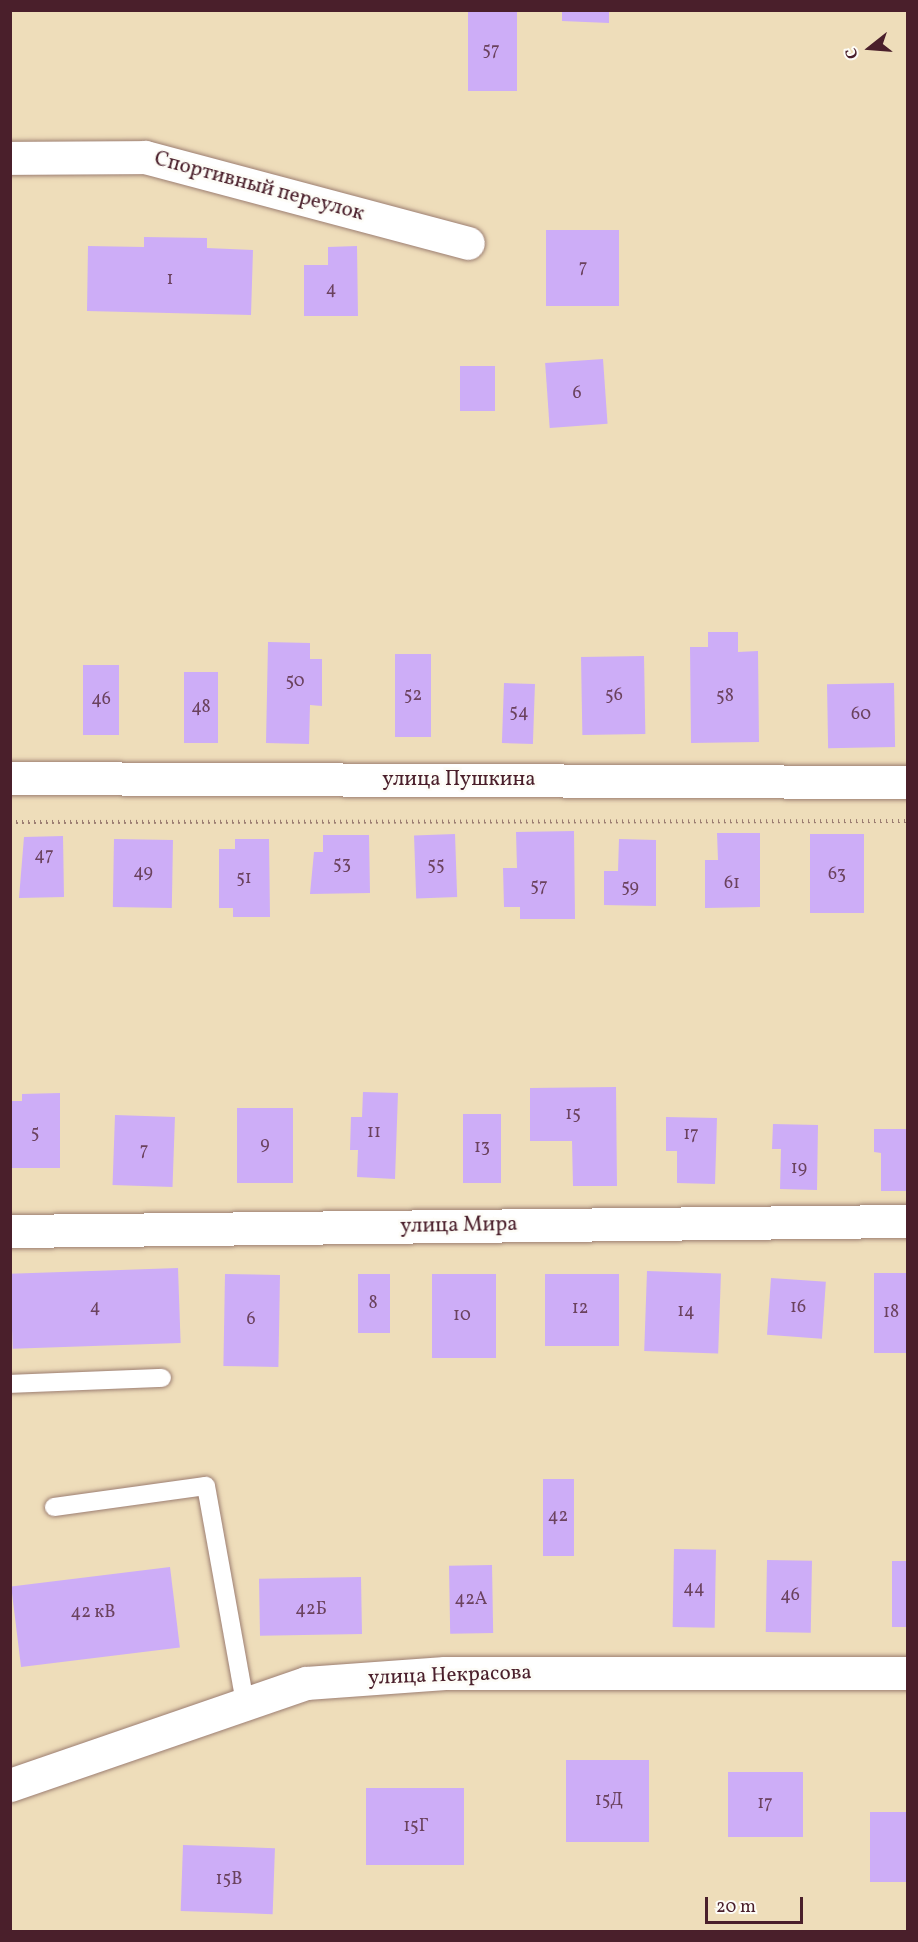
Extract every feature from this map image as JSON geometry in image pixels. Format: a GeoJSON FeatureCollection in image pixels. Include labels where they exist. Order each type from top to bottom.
{"type":"FeatureCollection","features":[{"type":"Feature","properties":{"kind":"street","name":"Спортивный переулок"},"geometry":{"type":"LineString","coordinates":[[10,158],[145,157],[468,243]]}},
{"type":"Feature","properties":{"kind":"street","name":"улица Пушкина"},"geometry":{"type":"LineString","coordinates":[[10,778],[908,782]]}},
{"type":"Feature","properties":{"kind":"street","name":"улица Мира"},"geometry":{"type":"LineString","coordinates":[[10,1231],[908,1221]]}},
{"type":"Feature","properties":{"kind":"street","name":"улица Некрасова"},"geometry":{"type":"LineString","coordinates":[[10,1785],[306,1683],[445,1673],[908,1673]]}},
{"type":"Feature","properties":{"kind":"lane"},"geometry":{"type":"LineString","coordinates":[[10,1384],[162,1378]]}},
{"type":"Feature","properties":{"kind":"lane"},"geometry":{"type":"LineString","coordinates":[[54,1507],[206,1486],[245,1703]]}},
{"type":"Feature","properties":{"kind":"path"},"geometry":{"type":"LineString","coordinates":[[10,822],[908,821]]}},
{"type":"Feature","properties":{"kind":"building"},"geometry":{"type":"Polygon","coordinates":[[[468,10],[517,10],[517,91],[468,91],[468,10]]]}},
{"type":"Feature","properties":{"kind":"building"},"geometry":{"type":"Polygon","coordinates":[[[562,10],[609,10],[609,23],[562,21],[562,10]]]}},
{"type":"Feature","properties":{"kind":"building"},"geometry":{"type":"Polygon","coordinates":[[[546,230],[619,230],[619,306],[546,306],[546,230]]]}},
{"type":"Feature","properties":{"kind":"building"},"geometry":{"type":"Polygon","coordinates":[[[144,237],[207,238],[207,248],[253,250],[251,315],[87,311],[88,246],[144,247],[144,237]]]}},
{"type":"Feature","properties":{"kind":"building"},"geometry":{"type":"Polygon","coordinates":[[[357,246],[358,316],[304,316],[304,265],[328,265],[328,247],[357,246]]]}},
{"type":"Feature","properties":{"kind":"building"},"geometry":{"type":"Polygon","coordinates":[[[603,359],[608,424],[550,428],[545,363],[603,359]]]}},
{"type":"Feature","properties":{"kind":"building"},"geometry":{"type":"Polygon","coordinates":[[[460,366],[495,366],[495,411],[460,411],[460,366]]]}},
{"type":"Feature","properties":{"kind":"building"},"geometry":{"type":"Polygon","coordinates":[[[708,632],[738,632],[738,652],[758,651],[759,742],[691,743],[690,647],[708,647],[708,632]]]}},
{"type":"Feature","properties":{"kind":"building"},"geometry":{"type":"Polygon","coordinates":[[[268,642],[310,643],[310,659],[322,659],[322,706],[310,705],[309,744],[266,743],[268,642]]]}},
{"type":"Feature","properties":{"kind":"building"},"geometry":{"type":"Polygon","coordinates":[[[395,654],[431,654],[431,737],[395,737],[395,654]]]}},
{"type":"Feature","properties":{"kind":"building"},"geometry":{"type":"Polygon","coordinates":[[[644,656],[645,734],[582,735],[581,657],[644,656]]]}},
{"type":"Feature","properties":{"kind":"building"},"geometry":{"type":"Polygon","coordinates":[[[83,665],[119,665],[119,735],[83,735],[83,665]]]}},
{"type":"Feature","properties":{"kind":"building"},"geometry":{"type":"Polygon","coordinates":[[[184,672],[218,672],[218,743],[184,743],[184,672]]]}},
{"type":"Feature","properties":{"kind":"building"},"geometry":{"type":"Polygon","coordinates":[[[504,683],[535,684],[533,744],[502,743],[504,683]]]}},
{"type":"Feature","properties":{"kind":"building"},"geometry":{"type":"Polygon","coordinates":[[[894,683],[895,747],[828,748],[827,684],[894,683]]]}},
{"type":"Feature","properties":{"kind":"building"},"geometry":{"type":"Polygon","coordinates":[[[574,831],[575,919],[520,919],[520,907],[504,907],[503,868],[517,868],[516,832],[574,831]]]}},
{"type":"Feature","properties":{"kind":"building"},"geometry":{"type":"Polygon","coordinates":[[[717,833],[760,833],[760,907],[705,908],[705,860],[718,860],[717,833]]]}},
{"type":"Feature","properties":{"kind":"building"},"geometry":{"type":"Polygon","coordinates":[[[455,834],[457,897],[416,898],[414,835],[455,834]]]}},
{"type":"Feature","properties":{"kind":"building"},"geometry":{"type":"Polygon","coordinates":[[[810,834],[864,834],[864,913],[810,913],[810,834]]]}},
{"type":"Feature","properties":{"kind":"building"},"geometry":{"type":"Polygon","coordinates":[[[323,835],[369,835],[370,893],[310,894],[314,852],[323,852],[323,835]]]}},
{"type":"Feature","properties":{"kind":"building"},"geometry":{"type":"Polygon","coordinates":[[[63,836],[64,897],[19,898],[24,837],[63,836]]]}},
{"type":"Feature","properties":{"kind":"building"},"geometry":{"type":"Polygon","coordinates":[[[114,839],[173,840],[172,908],[113,907],[114,839]]]}},
{"type":"Feature","properties":{"kind":"building"},"geometry":{"type":"Polygon","coordinates":[[[235,839],[269,839],[270,917],[233,917],[233,908],[219,908],[219,849],[235,849],[235,839]]]}},
{"type":"Feature","properties":{"kind":"building"},"geometry":{"type":"Polygon","coordinates":[[[619,839],[656,840],[656,906],[604,905],[604,871],[618,871],[619,839]]]}},
{"type":"Feature","properties":{"kind":"building"},"geometry":{"type":"Polygon","coordinates":[[[616,1087],[617,1186],[573,1186],[572,1141],[530,1141],[530,1088],[616,1087]]]}},
{"type":"Feature","properties":{"kind":"building"},"geometry":{"type":"Polygon","coordinates":[[[363,1092],[398,1093],[395,1179],[357,1177],[358,1150],[350,1150],[351,1117],[362,1117],[363,1092]]]}},
{"type":"Feature","properties":{"kind":"building"},"geometry":{"type":"Polygon","coordinates":[[[60,1093],[60,1168],[10,1168],[10,1101],[22,1101],[22,1094],[60,1093]]]}},
{"type":"Feature","properties":{"kind":"building"},"geometry":{"type":"Polygon","coordinates":[[[237,1108],[293,1108],[293,1183],[237,1183],[237,1108]]]}},
{"type":"Feature","properties":{"kind":"building"},"geometry":{"type":"Polygon","coordinates":[[[463,1114],[501,1114],[501,1183],[463,1183],[463,1114]]]}},
{"type":"Feature","properties":{"kind":"building"},"geometry":{"type":"Polygon","coordinates":[[[115,1115],[175,1117],[173,1187],[113,1185],[115,1115]]]}},
{"type":"Feature","properties":{"kind":"building"},"geometry":{"type":"Polygon","coordinates":[[[666,1117],[717,1118],[715,1184],[677,1183],[677,1151],[666,1151],[666,1117]]]}},
{"type":"Feature","properties":{"kind":"building"},"geometry":{"type":"Polygon","coordinates":[[[773,1124],[818,1125],[817,1190],[780,1189],[781,1149],[772,1149],[773,1124]]]}},
{"type":"Feature","properties":{"kind":"building"},"geometry":{"type":"Polygon","coordinates":[[[874,1129],[908,1129],[908,1191],[881,1191],[881,1153],[874,1152],[874,1129]]]}},
{"type":"Feature","properties":{"kind":"building"},"geometry":{"type":"Polygon","coordinates":[[[178,1268],[181,1343],[13,1349],[10,1274],[178,1268]]]}},
{"type":"Feature","properties":{"kind":"building"},"geometry":{"type":"Polygon","coordinates":[[[647,1271],[721,1274],[718,1354],[644,1351],[647,1271]]]}},
{"type":"Feature","properties":{"kind":"building"},"geometry":{"type":"Polygon","coordinates":[[[874,1273],[908,1273],[908,1353],[874,1353],[874,1273]]]}},
{"type":"Feature","properties":{"kind":"building"},"geometry":{"type":"Polygon","coordinates":[[[225,1274],[280,1275],[278,1367],[223,1366],[225,1274]]]}},
{"type":"Feature","properties":{"kind":"building"},"geometry":{"type":"Polygon","coordinates":[[[358,1274],[390,1274],[390,1333],[358,1333],[358,1274]]]}},
{"type":"Feature","properties":{"kind":"building"},"geometry":{"type":"Polygon","coordinates":[[[432,1274],[496,1274],[496,1358],[432,1358],[432,1274]]]}},
{"type":"Feature","properties":{"kind":"building"},"geometry":{"type":"Polygon","coordinates":[[[545,1274],[619,1274],[619,1346],[545,1346],[545,1274]]]}},
{"type":"Feature","properties":{"kind":"building"},"geometry":{"type":"Polygon","coordinates":[[[771,1278],[826,1282],[822,1339],[767,1335],[771,1278]]]}},
{"type":"Feature","properties":{"kind":"building"},"geometry":{"type":"Polygon","coordinates":[[[543,1479],[574,1479],[574,1556],[543,1556],[543,1479]]]}},
{"type":"Feature","properties":{"kind":"building"},"geometry":{"type":"Polygon","coordinates":[[[674,1549],[716,1550],[715,1628],[673,1627],[674,1549]]]}},
{"type":"Feature","properties":{"kind":"building"},"geometry":{"type":"Polygon","coordinates":[[[767,1560],[812,1561],[811,1633],[766,1632],[767,1560]]]}},
{"type":"Feature","properties":{"kind":"building"},"geometry":{"type":"Polygon","coordinates":[[[892,1561],[908,1561],[908,1627],[892,1627],[892,1561]]]}},
{"type":"Feature","properties":{"kind":"building"},"geometry":{"type":"Polygon","coordinates":[[[492,1565],[493,1633],[450,1634],[449,1566],[492,1565]]]}},
{"type":"Feature","properties":{"kind":"building"},"geometry":{"type":"Polygon","coordinates":[[[170,1567],[180,1647],[21,1667],[11,1586],[170,1567]]]}},
{"type":"Feature","properties":{"kind":"building"},"geometry":{"type":"Polygon","coordinates":[[[361,1577],[362,1634],[260,1636],[259,1579],[361,1577]]]}},
{"type":"Feature","properties":{"kind":"building"},"geometry":{"type":"Polygon","coordinates":[[[566,1760],[649,1760],[649,1842],[566,1842],[566,1760]]]}},
{"type":"Feature","properties":{"kind":"building"},"geometry":{"type":"Polygon","coordinates":[[[728,1772],[803,1772],[803,1837],[728,1837],[728,1772]]]}},
{"type":"Feature","properties":{"kind":"building"},"geometry":{"type":"Polygon","coordinates":[[[366,1788],[464,1788],[464,1865],[366,1865],[366,1788]]]}},
{"type":"Feature","properties":{"kind":"building"},"geometry":{"type":"Polygon","coordinates":[[[870,1812],[908,1812],[908,1882],[870,1882],[870,1812]]]}},
{"type":"Feature","properties":{"kind":"building"},"geometry":{"type":"Polygon","coordinates":[[[183,1845],[275,1848],[273,1914],[181,1911],[183,1845]]]}}]}
